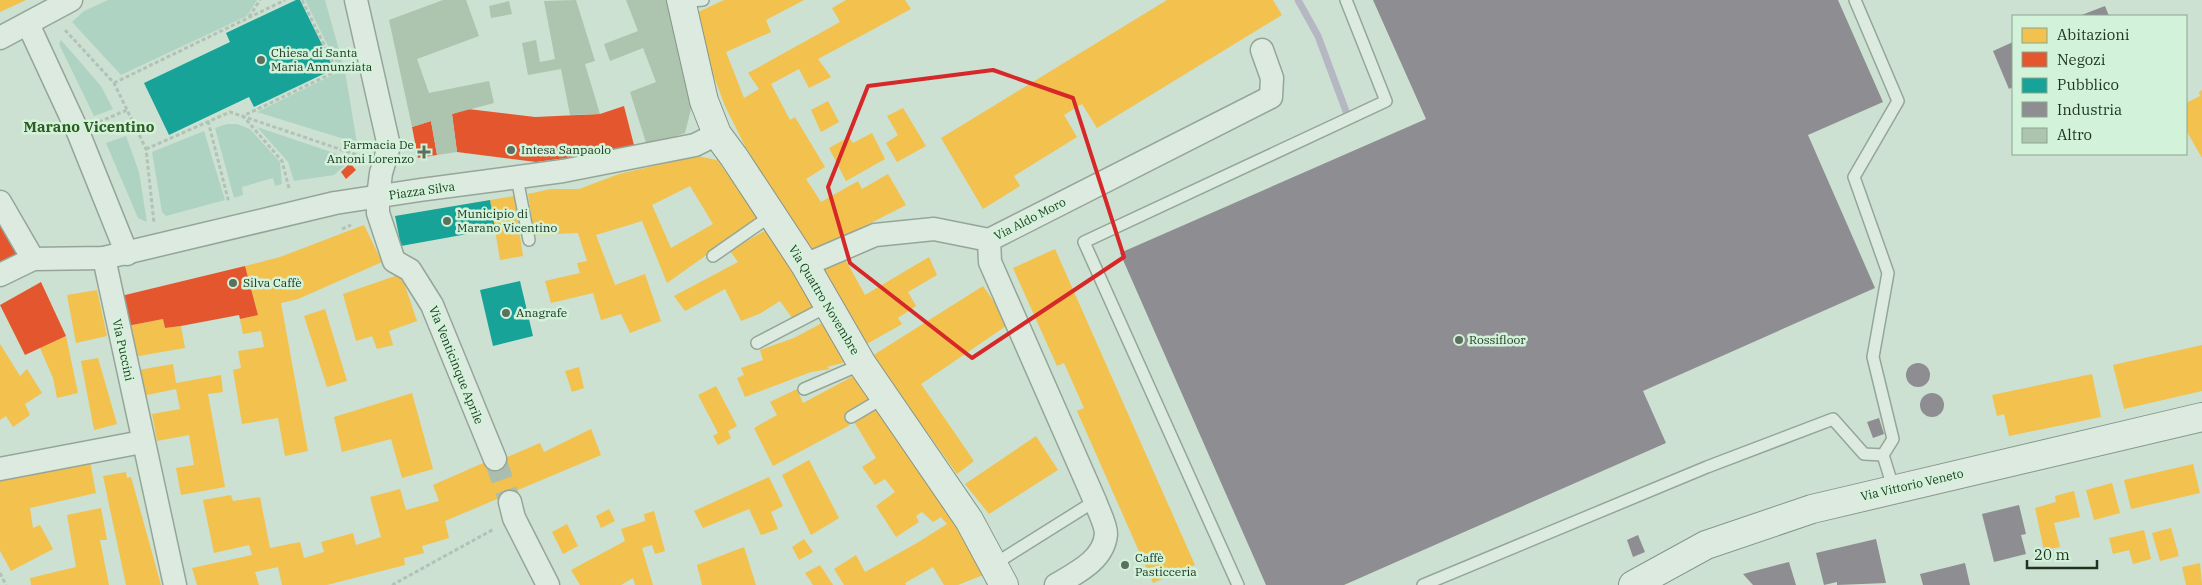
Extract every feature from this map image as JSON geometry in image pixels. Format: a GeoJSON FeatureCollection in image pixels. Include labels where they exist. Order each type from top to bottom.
{"type":"FeatureCollection","features":[{"type":"Feature","properties":{"kind":"street"},"geometry":{"type":"LineString","coordinates":[[0,38],[45,16],[71,0]]}},
{"type":"Feature","properties":{"kind":"street","name":"Via Venticinque Aprile"},"geometry":{"type":"LineString","coordinates":[[356,0],[389,146],[381,173],[378,197],[380,224],[394,261],[410,270],[432,305],[495,459]]}},
{"type":"Feature","properties":{"kind":"street","name":"Via Quattro Novembre"},"geometry":{"type":"LineString","coordinates":[[688,1],[704,101],[717,134],[805,265],[881,400],[969,520],[999,575]]}},
{"type":"Feature","properties":{"kind":"street"},"geometry":{"type":"LineString","coordinates":[[45,16],[78,132],[127,254]]}},
{"type":"Feature","properties":{"kind":"street","name":"Via Aldo Moro"},"geometry":{"type":"LineString","coordinates":[[1056,585],[1088,564],[1100,552],[1106,533],[1094,500],[990,262],[989,240],[1271,97],[1272,78],[1262,50]]}},
{"type":"Feature","properties":{"kind":"street","name":"Piazza Silva"},"geometry":{"type":"LineString","coordinates":[[0,275],[33,259],[104,258],[127,254],[335,203],[563,171],[694,145],[717,134]]}},
{"type":"Feature","properties":{"kind":"street"},"geometry":{"type":"LineString","coordinates":[[0,202],[33,259]]}},
{"type":"Feature","properties":{"kind":"street"},"geometry":{"type":"LineString","coordinates":[[805,265],[875,235],[934,229],[989,240]]}},
{"type":"Feature","properties":{"kind":"street","name":"Via Puccini"},"geometry":{"type":"LineString","coordinates":[[104,258],[174,585]]}},
{"type":"Feature","properties":{"kind":"street","name":"Via Vittorio Veneto"},"geometry":{"type":"LineString","coordinates":[[1633,585],[1706,545],[1812,509],[2202,417]]}},
{"type":"Feature","properties":{"kind":"street"},"geometry":{"type":"LineString","coordinates":[[0,469],[142,442]]}},
{"type":"Feature","properties":{"kind":"street"},"geometry":{"type":"LineString","coordinates":[[512,510],[548,585]]}},
{"type":"Feature","properties":{"kind":"lane"},"geometry":{"type":"LineString","coordinates":[[1238,585],[1084,242],[1386,101],[1346,0]]}},
{"type":"Feature","properties":{"kind":"lane"},"geometry":{"type":"LineString","coordinates":[[1855,0],[1898,101],[1854,177],[1888,273],[1873,357],[1893,439],[1884,455],[1894,490]]}},
{"type":"Feature","properties":{"kind":"lane"},"geometry":{"type":"LineString","coordinates":[[517,178],[529,240]]}},
{"type":"Feature","properties":{"kind":"lane"},"geometry":{"type":"LineString","coordinates":[[713,256],[772,215]]}},
{"type":"Feature","properties":{"kind":"lane"},"geometry":{"type":"LineString","coordinates":[[757,343],[828,306]]}},
{"type":"Feature","properties":{"kind":"lane"},"geometry":{"type":"LineString","coordinates":[[804,389],[862,364]]}},
{"type":"Feature","properties":{"kind":"lane"},"geometry":{"type":"LineString","coordinates":[[851,417],[881,400]]}},
{"type":"Feature","properties":{"kind":"lane"},"geometry":{"type":"LineString","coordinates":[[1422,585],[1707,467],[1833,419],[1864,454],[1884,455]]}},
{"type":"Feature","properties":{"kind":"lane"},"geometry":{"type":"LineString","coordinates":[[999,575],[1094,500]]}},
{"type":"Feature","properties":{"kind":"path"},"geometry":{"type":"LineString","coordinates":[[249,17],[260,0]]}},
{"type":"Feature","properties":{"kind":"path"},"geometry":{"type":"LineString","coordinates":[[114,83],[285,0]]}},
{"type":"Feature","properties":{"kind":"path"},"geometry":{"type":"LineString","coordinates":[[243,116],[337,71],[302,0]]}},
{"type":"Feature","properties":{"kind":"path"},"geometry":{"type":"LineString","coordinates":[[45,16],[114,83],[146,149],[154,224]]}},
{"type":"Feature","properties":{"kind":"path"},"geometry":{"type":"LineString","coordinates":[[331,56],[343,50]]}},
{"type":"Feature","properties":{"kind":"path"},"geometry":{"type":"LineString","coordinates":[[99,122],[127,110]]}},
{"type":"Feature","properties":{"kind":"path"},"geometry":{"type":"LineString","coordinates":[[146,149],[208,120],[230,112],[366,158]]}},
{"type":"Feature","properties":{"kind":"path"},"geometry":{"type":"LineString","coordinates":[[243,116],[282,161],[289,188]]}},
{"type":"Feature","properties":{"kind":"path"},"geometry":{"type":"LineString","coordinates":[[208,120],[229,203]]}},
{"type":"Feature","properties":{"kind":"path"},"geometry":{"type":"LineString","coordinates":[[362,166],[368,152]]}},
{"type":"Feature","properties":{"kind":"path"},"geometry":{"type":"LineString","coordinates":[[392,585],[512,510]]}},
{"type":"Feature","properties":{"kind":"path"},"geometry":{"type":"LineString","coordinates":[[0,573],[6,585]]}},
{"type":"Feature","properties":{"kind":"highlighted area"},"geometry":{"type":"Polygon","coordinates":[[[993,70],[1073,98],[1124,257],[972,358],[850,263],[828,187],[868,86],[993,70]]]}},
{"type":"Feature","properties":{"kind":"green space"},"geometry":{"type":"Polygon","coordinates":[[[108,0],[257,0],[247,16],[121,75],[72,22],[84,11],[108,0]]]}},
{"type":"Feature","properties":{"kind":"green space"},"geometry":{"type":"Polygon","coordinates":[[[305,0],[325,0],[339,50],[331,52],[305,0]]]}},
{"type":"Feature","properties":{"kind":"green space"},"geometry":{"type":"Polygon","coordinates":[[[61,40],[101,86],[113,109],[94,116],[59,44],[61,40]]]}},
{"type":"Feature","properties":{"kind":"green space"},"geometry":{"type":"Polygon","coordinates":[[[340,56],[345,71],[357,143],[257,112],[339,72],[334,58],[340,56]]]}},
{"type":"Feature","properties":{"kind":"green space"},"geometry":{"type":"Polygon","coordinates":[[[227,124],[237,124],[250,129],[280,162],[282,184],[275,186],[273,178],[242,187],[243,195],[234,198],[215,128],[227,124]]]}},
{"type":"Feature","properties":{"kind":"green space"},"geometry":{"type":"Polygon","coordinates":[[[257,127],[352,159],[334,175],[294,181],[288,162],[257,127]]]}},
{"type":"Feature","properties":{"kind":"green space"},"geometry":{"type":"Polygon","coordinates":[[[204,131],[225,200],[166,216],[162,212],[152,152],[204,131]]]}},
{"type":"Feature","properties":{"kind":"green space"},"geometry":{"type":"Polygon","coordinates":[[[126,136],[139,172],[147,222],[138,218],[106,143],[126,136]]]}},
{"type":"Feature","properties":{"kind":"building: Abitazioni"},"geometry":{"type":"Polygon","coordinates":[[[0,0],[26,0],[0,12],[0,0]]]}},
{"type":"Feature","properties":{"kind":"building: Abitazioni"},"geometry":{"type":"Polygon","coordinates":[[[724,0],[804,0],[766,20],[771,32],[726,52],[744,98],[759,89],[748,73],[840,22],[832,8],[846,0],[905,0],[911,9],[818,59],[831,77],[809,88],[799,69],[771,84],[790,120],[795,117],[825,167],[806,179],[821,202],[858,181],[862,189],[888,174],[906,205],[812,253],[745,146],[725,106],[706,56],[696,13],[724,0]]]}},
{"type":"Feature","properties":{"kind":"building: Abitazioni"},"geometry":{"type":"Polygon","coordinates":[[[1167,0],[1273,0],[1282,15],[1097,128],[1082,104],[1064,115],[1077,137],[1014,176],[1020,186],[983,209],[941,138],[1167,0]]]}},
{"type":"Feature","properties":{"kind":"building: Abitazioni"},"geometry":{"type":"Polygon","coordinates":[[[2202,90],[2202,158],[2187,132],[2187,102],[2200,96],[2199,92],[2202,90]]]}},
{"type":"Feature","properties":{"kind":"building: Abitazioni"},"geometry":{"type":"Polygon","coordinates":[[[828,101],[839,122],[821,132],[811,110],[828,101]]]}},
{"type":"Feature","properties":{"kind":"building: Abitazioni"},"geometry":{"type":"Polygon","coordinates":[[[903,108],[926,146],[897,162],[886,143],[898,135],[887,116],[903,108]]]}},
{"type":"Feature","properties":{"kind":"building: Abitazioni"},"geometry":{"type":"Polygon","coordinates":[[[872,133],[885,159],[846,181],[829,148],[849,137],[853,143],[872,133]]]}},
{"type":"Feature","properties":{"kind":"building: Abitazioni"},"geometry":{"type":"Polygon","coordinates":[[[697,156],[717,160],[760,217],[667,283],[642,221],[596,235],[615,285],[645,274],[661,321],[630,333],[621,314],[601,320],[593,293],[551,303],[545,281],[580,273],[577,263],[587,261],[578,233],[534,235],[528,194],[551,189],[579,189],[619,174],[697,156]],[[690,186],[652,205],[671,248],[713,224],[690,186]]]}},
{"type":"Feature","properties":{"kind":"building: Abitazioni"},"geometry":{"type":"Polygon","coordinates":[[[514,196],[523,256],[500,260],[490,200],[514,196]]]}},
{"type":"Feature","properties":{"kind":"building: Abitazioni"},"geometry":{"type":"Polygon","coordinates":[[[364,225],[382,262],[298,299],[281,303],[308,451],[285,456],[278,418],[242,424],[233,370],[241,368],[238,351],[264,347],[261,331],[243,334],[240,319],[258,315],[245,266],[280,257],[364,225]]]}},
{"type":"Feature","properties":{"kind":"building: Abitazioni"},"geometry":{"type":"Polygon","coordinates":[[[769,228],[819,307],[795,322],[780,301],[759,314],[741,321],[725,289],[685,311],[674,296],[738,262],[730,251],[769,228]]]}},
{"type":"Feature","properties":{"kind":"building: Abitazioni"},"geometry":{"type":"Polygon","coordinates":[[[1055,249],[1195,565],[1153,583],[1077,411],[1084,408],[1064,363],[1057,366],[1013,268],[1055,249]]]}},
{"type":"Feature","properties":{"kind":"building: Abitazioni"},"geometry":{"type":"Polygon","coordinates":[[[843,255],[865,295],[929,257],[937,275],[908,292],[916,306],[898,318],[902,324],[865,345],[821,270],[843,255]]]}},
{"type":"Feature","properties":{"kind":"building: Abitazioni"},"geometry":{"type":"Polygon","coordinates":[[[401,274],[417,321],[389,331],[393,345],[377,349],[372,336],[356,341],[343,294],[401,274]]]}},
{"type":"Feature","properties":{"kind":"building: Abitazioni"},"geometry":{"type":"Polygon","coordinates":[[[983,286],[1009,324],[921,384],[974,461],[957,474],[872,356],[983,286]]]}},
{"type":"Feature","properties":{"kind":"building: Abitazioni"},"geometry":{"type":"Polygon","coordinates":[[[97,290],[107,336],[76,343],[67,295],[97,290]]]}},
{"type":"Feature","properties":{"kind":"building: Abitazioni"},"geometry":{"type":"Polygon","coordinates":[[[325,309],[347,381],[327,387],[304,316],[325,309]]]}},
{"type":"Feature","properties":{"kind":"building: Abitazioni"},"geometry":{"type":"Polygon","coordinates":[[[163,319],[165,328],[181,326],[185,348],[133,357],[127,326],[163,319]]]}},
{"type":"Feature","properties":{"kind":"building: Abitazioni"},"geometry":{"type":"Polygon","coordinates":[[[824,322],[846,362],[827,367],[830,369],[811,372],[745,397],[737,378],[744,375],[741,368],[763,360],[760,350],[794,338],[824,322]]]}},
{"type":"Feature","properties":{"kind":"building: Abitazioni"},"geometry":{"type":"Polygon","coordinates":[[[66,336],[78,393],[57,398],[53,378],[40,348],[66,336]]]}},
{"type":"Feature","properties":{"kind":"building: Abitazioni"},"geometry":{"type":"Polygon","coordinates":[[[0,344],[20,376],[27,369],[42,393],[25,404],[30,415],[13,427],[6,416],[0,420],[0,344]]]}},
{"type":"Feature","properties":{"kind":"building: Abitazioni"},"geometry":{"type":"Polygon","coordinates":[[[2202,345],[2202,391],[2124,409],[2113,365],[2202,345]]]}},
{"type":"Feature","properties":{"kind":"building: Abitazioni"},"geometry":{"type":"Polygon","coordinates":[[[98,358],[117,424],[94,430],[81,361],[98,358]]]}},
{"type":"Feature","properties":{"kind":"building: Abitazioni"},"geometry":{"type":"Polygon","coordinates":[[[173,364],[176,383],[221,375],[223,392],[208,394],[225,487],[181,495],[176,468],[194,465],[189,435],[157,441],[152,414],[180,409],[176,389],[142,396],[138,370],[173,364]]]}},
{"type":"Feature","properties":{"kind":"building: Abitazioni"},"geometry":{"type":"Polygon","coordinates":[[[579,367],[584,388],[572,392],[565,371],[579,367]]]}},
{"type":"Feature","properties":{"kind":"building: Abitazioni"},"geometry":{"type":"Polygon","coordinates":[[[861,372],[931,477],[983,575],[958,585],[944,585],[933,567],[905,583],[906,585],[844,585],[834,569],[856,555],[865,572],[947,524],[941,517],[933,522],[922,512],[916,516],[919,522],[896,537],[876,506],[895,492],[885,479],[875,485],[862,467],[876,458],[853,420],[876,399],[845,416],[850,425],[773,466],[754,428],[777,415],[770,402],[797,389],[803,403],[861,372]]]}},
{"type":"Feature","properties":{"kind":"building: Abitazioni"},"geometry":{"type":"Polygon","coordinates":[[[2092,374],[2101,417],[2009,436],[2004,414],[1997,416],[1992,395],[2092,374]]]}},
{"type":"Feature","properties":{"kind":"building: Abitazioni"},"geometry":{"type":"Polygon","coordinates":[[[716,386],[737,426],[728,431],[731,438],[718,445],[713,436],[718,433],[698,395],[716,386]]]}},
{"type":"Feature","properties":{"kind":"building: Abitazioni"},"geometry":{"type":"Polygon","coordinates":[[[412,393],[433,469],[402,478],[391,439],[342,452],[334,417],[412,393]]]}},
{"type":"Feature","properties":{"kind":"building: Abitazioni"},"geometry":{"type":"Polygon","coordinates":[[[591,429],[601,455],[445,521],[449,538],[422,546],[424,553],[404,558],[405,565],[327,585],[282,585],[278,567],[255,572],[259,585],[197,585],[192,568],[252,555],[249,545],[214,553],[203,500],[231,495],[233,501],[260,497],[270,548],[300,542],[304,558],[324,552],[321,542],[353,533],[356,545],[381,537],[370,497],[400,489],[406,510],[439,501],[433,485],[490,460],[491,464],[540,443],[544,452],[591,429]]]}},
{"type":"Feature","properties":{"kind":"building: Abitazioni"},"geometry":{"type":"Polygon","coordinates":[[[1036,436],[1058,470],[989,514],[965,484],[1036,436]]]}},
{"type":"Feature","properties":{"kind":"building: Abitazioni"},"geometry":{"type":"Polygon","coordinates":[[[89,456],[96,493],[30,508],[33,528],[40,525],[53,549],[11,571],[0,551],[0,476],[89,456]]]}},
{"type":"Feature","properties":{"kind":"building: Abitazioni"},"geometry":{"type":"Polygon","coordinates":[[[809,460],[839,518],[811,535],[782,475],[809,460]]]}},
{"type":"Feature","properties":{"kind":"building: Abitazioni"},"geometry":{"type":"Polygon","coordinates":[[[2193,464],[2200,493],[2131,509],[2124,480],[2193,464]]]}},
{"type":"Feature","properties":{"kind":"building: Abitazioni"},"geometry":{"type":"Polygon","coordinates":[[[126,472],[127,478],[131,477],[161,585],[126,585],[103,476],[126,472]]]}},
{"type":"Feature","properties":{"kind":"building: Abitazioni"},"geometry":{"type":"Polygon","coordinates":[[[769,477],[783,506],[771,512],[778,529],[761,535],[749,509],[703,528],[694,511],[769,477]]]}},
{"type":"Feature","properties":{"kind":"building: Abitazioni"},"geometry":{"type":"Polygon","coordinates":[[[2112,483],[2120,513],[2094,520],[2086,490],[2112,483]]]}},
{"type":"Feature","properties":{"kind":"building: Abitazioni"},"geometry":{"type":"Polygon","coordinates":[[[2074,491],[2080,517],[2054,523],[2060,547],[2044,550],[2035,508],[2056,502],[2055,496],[2074,491]]]}},
{"type":"Feature","properties":{"kind":"building: Abitazioni"},"geometry":{"type":"Polygon","coordinates":[[[101,508],[107,540],[100,540],[109,585],[31,585],[30,578],[76,567],[67,515],[101,508]]]}},
{"type":"Feature","properties":{"kind":"building: Abitazioni"},"geometry":{"type":"Polygon","coordinates":[[[609,509],[615,521],[601,528],[596,516],[609,509]]]}},
{"type":"Feature","properties":{"kind":"building: Abitazioni"},"geometry":{"type":"Polygon","coordinates":[[[654,511],[665,551],[655,554],[652,545],[642,548],[653,585],[635,585],[633,578],[621,585],[580,585],[571,570],[625,541],[621,529],[645,521],[644,514],[654,511]]]}},
{"type":"Feature","properties":{"kind":"building: Abitazioni"},"geometry":{"type":"Polygon","coordinates":[[[567,524],[578,546],[563,554],[552,532],[567,524]]]}},
{"type":"Feature","properties":{"kind":"building: Abitazioni"},"geometry":{"type":"Polygon","coordinates":[[[2171,528],[2179,556],[2160,561],[2152,533],[2171,528]]]}},
{"type":"Feature","properties":{"kind":"building: Abitazioni"},"geometry":{"type":"Polygon","coordinates":[[[2144,530],[2151,559],[2133,564],[2129,550],[2113,554],[2109,538],[2144,530]]]}},
{"type":"Feature","properties":{"kind":"building: Abitazioni"},"geometry":{"type":"Polygon","coordinates":[[[804,539],[813,552],[799,560],[792,547],[804,539]]]}},
{"type":"Feature","properties":{"kind":"building: Abitazioni"},"geometry":{"type":"Polygon","coordinates":[[[744,547],[756,585],[702,585],[697,565],[744,547]]]}},
{"type":"Feature","properties":{"kind":"building: Abitazioni"},"geometry":{"type":"Polygon","coordinates":[[[2200,563],[2202,585],[2186,585],[2182,567],[2200,563]]]}},
{"type":"Feature","properties":{"kind":"building: Abitazioni"},"geometry":{"type":"Polygon","coordinates":[[[820,565],[833,585],[813,585],[805,573],[820,565]]]}},
{"type":"Feature","properties":{"kind":"building: Negozi"},"geometry":{"type":"Polygon","coordinates":[[[624,106],[635,149],[536,162],[457,152],[452,114],[468,109],[535,117],[600,114],[624,106]]]}},
{"type":"Feature","properties":{"kind":"building: Negozi"},"geometry":{"type":"Polygon","coordinates":[[[431,121],[437,155],[418,158],[412,127],[431,121]]]}},
{"type":"Feature","properties":{"kind":"building: Negozi"},"geometry":{"type":"Polygon","coordinates":[[[350,163],[356,170],[346,179],[341,172],[350,163]]]}},
{"type":"Feature","properties":{"kind":"building: Negozi"},"geometry":{"type":"Polygon","coordinates":[[[0,218],[21,255],[0,265],[0,218]]]}},
{"type":"Feature","properties":{"kind":"building: Negozi"},"geometry":{"type":"Polygon","coordinates":[[[245,266],[258,315],[240,319],[239,315],[165,328],[163,319],[127,326],[121,296],[245,266]]]}},
{"type":"Feature","properties":{"kind":"building: Negozi"},"geometry":{"type":"Polygon","coordinates":[[[41,282],[66,336],[25,355],[0,305],[41,282]]]}},
{"type":"Feature","properties":{"kind":"building: Pubblico","name":"Chiesa di Santa Maria Annunziata"},"geometry":{"type":"Polygon","coordinates":[[[296,0],[300,0],[334,69],[254,107],[249,97],[169,135],[144,83],[230,42],[226,33],[296,0]]]}},
{"type":"Feature","properties":{"kind":"building: Pubblico"},"geometry":{"type":"Polygon","coordinates":[[[490,200],[495,229],[401,246],[395,216],[490,200]]]}},
{"type":"Feature","properties":{"kind":"building: Pubblico","name":"Anagrafe"},"geometry":{"type":"Polygon","coordinates":[[[520,281],[533,336],[493,346],[480,290],[520,281]]]}},
{"type":"Feature","properties":{"kind":"building: Industria","name":"Rossifloor"},"geometry":{"type":"Polygon","coordinates":[[[1373,0],[1838,0],[1883,102],[1808,135],[1875,288],[1643,391],[1666,443],[1344,585],[1266,585],[1120,253],[1426,119],[1373,0]]]}},
{"type":"Feature","properties":{"kind":"building: Industria"},"geometry":{"type":"Polygon","coordinates":[[[2105,6],[2109,15],[2082,15],[2105,6]]]}},
{"type":"Feature","properties":{"kind":"building: Industria"},"geometry":{"type":"Polygon","coordinates":[[[2012,42],[2012,88],[2009,89],[1993,51],[2012,42]]]}},
{"type":"Feature","properties":{"kind":"building: Industria"},"geometry":{"type":"Polygon","coordinates":[[[1913,363],[1923,363],[1930,370],[1930,380],[1923,387],[1913,387],[1906,380],[1906,370],[1913,363]]]}},
{"type":"Feature","properties":{"kind":"building: Industria"},"geometry":{"type":"Polygon","coordinates":[[[1932,393],[1941,396],[1944,405],[1941,414],[1932,417],[1923,414],[1920,405],[1923,396],[1932,393]]]}},
{"type":"Feature","properties":{"kind":"building: Industria"},"geometry":{"type":"Polygon","coordinates":[[[1879,418],[1884,434],[1873,438],[1867,422],[1879,418]]]}},
{"type":"Feature","properties":{"kind":"building: Industria"},"geometry":{"type":"Polygon","coordinates":[[[2019,505],[2026,534],[2021,535],[2026,554],[1994,562],[1982,514],[2019,505]]]}},
{"type":"Feature","properties":{"kind":"building: Industria"},"geometry":{"type":"Polygon","coordinates":[[[1638,535],[1645,552],[1633,557],[1627,540],[1638,535]]]}},
{"type":"Feature","properties":{"kind":"building: Industria"},"geometry":{"type":"Polygon","coordinates":[[[1876,539],[1886,583],[1837,585],[1837,582],[1824,585],[1816,553],[1876,539]]]}},
{"type":"Feature","properties":{"kind":"building: Industria"},"geometry":{"type":"Polygon","coordinates":[[[1789,562],[1796,585],[1753,585],[1743,574],[1789,562]]]}},
{"type":"Feature","properties":{"kind":"building: Industria"},"geometry":{"type":"Polygon","coordinates":[[[1965,563],[1970,585],[1923,585],[1920,574],[1965,563]]]}},
{"type":"Feature","properties":{"kind":"building: Altro"},"geometry":{"type":"Polygon","coordinates":[[[443,0],[466,0],[479,36],[417,59],[429,93],[489,81],[494,103],[452,114],[457,152],[437,155],[431,121],[412,127],[389,20],[443,0]]]}},
{"type":"Feature","properties":{"kind":"building: Altro"},"geometry":{"type":"Polygon","coordinates":[[[576,0],[595,61],[585,64],[600,114],[570,115],[561,69],[528,75],[522,43],[536,40],[540,62],[555,59],[544,1],[576,0]]]}},
{"type":"Feature","properties":{"kind":"building: Altro"},"geometry":{"type":"Polygon","coordinates":[[[626,0],[667,0],[692,105],[685,133],[647,146],[630,92],[656,82],[643,48],[610,61],[604,44],[638,31],[626,0]]]}},
{"type":"Feature","properties":{"kind":"building: Altro"},"geometry":{"type":"Polygon","coordinates":[[[509,1],[512,14],[491,18],[489,6],[509,1]]]}},
{"type":"Feature","properties":{"kind":"waterway"},"geometry":{"type":"LineString","coordinates":[[1298,0],[1318,36],[1347,114]]}},
{"type":"Feature","properties":{"kind":"tunnel"},"geometry":{"type":"LineString","coordinates":[[495,459],[510,502]]}},
{"type":"Feature","properties":{"kind":"place","name":"Chiesa di Santa Maria Annunziata"},"geometry":{"type":"Point","coordinates":[261,60]}},
{"type":"Feature","properties":{"kind":"place","name":"Intesa Sanpaolo"},"geometry":{"type":"Point","coordinates":[511,150]}},
{"type":"Feature","properties":{"kind":"place","name":"Farmacia De Antoni Lorenzo"},"geometry":{"type":"Point","coordinates":[424,152]}},
{"type":"Feature","properties":{"kind":"place","name":"Municipio di Marano Vicentino"},"geometry":{"type":"Point","coordinates":[447,221]}},
{"type":"Feature","properties":{"kind":"place","name":"Silva Caffè"},"geometry":{"type":"Point","coordinates":[233,283]}},
{"type":"Feature","properties":{"kind":"place","name":"Anagrafe"},"geometry":{"type":"Point","coordinates":[506,313]}},
{"type":"Feature","properties":{"kind":"place","name":"Rossifloor"},"geometry":{"type":"Point","coordinates":[1459,340]}},
{"type":"Feature","properties":{"kind":"place","name":"Caffè Pasticceria"},"geometry":{"type":"Point","coordinates":[1125,565]}},
{"type":"Feature","properties":{"kind":"district","name":"Marano Vicentino"},"geometry":{"type":"Point","coordinates":[89,127]}}]}
